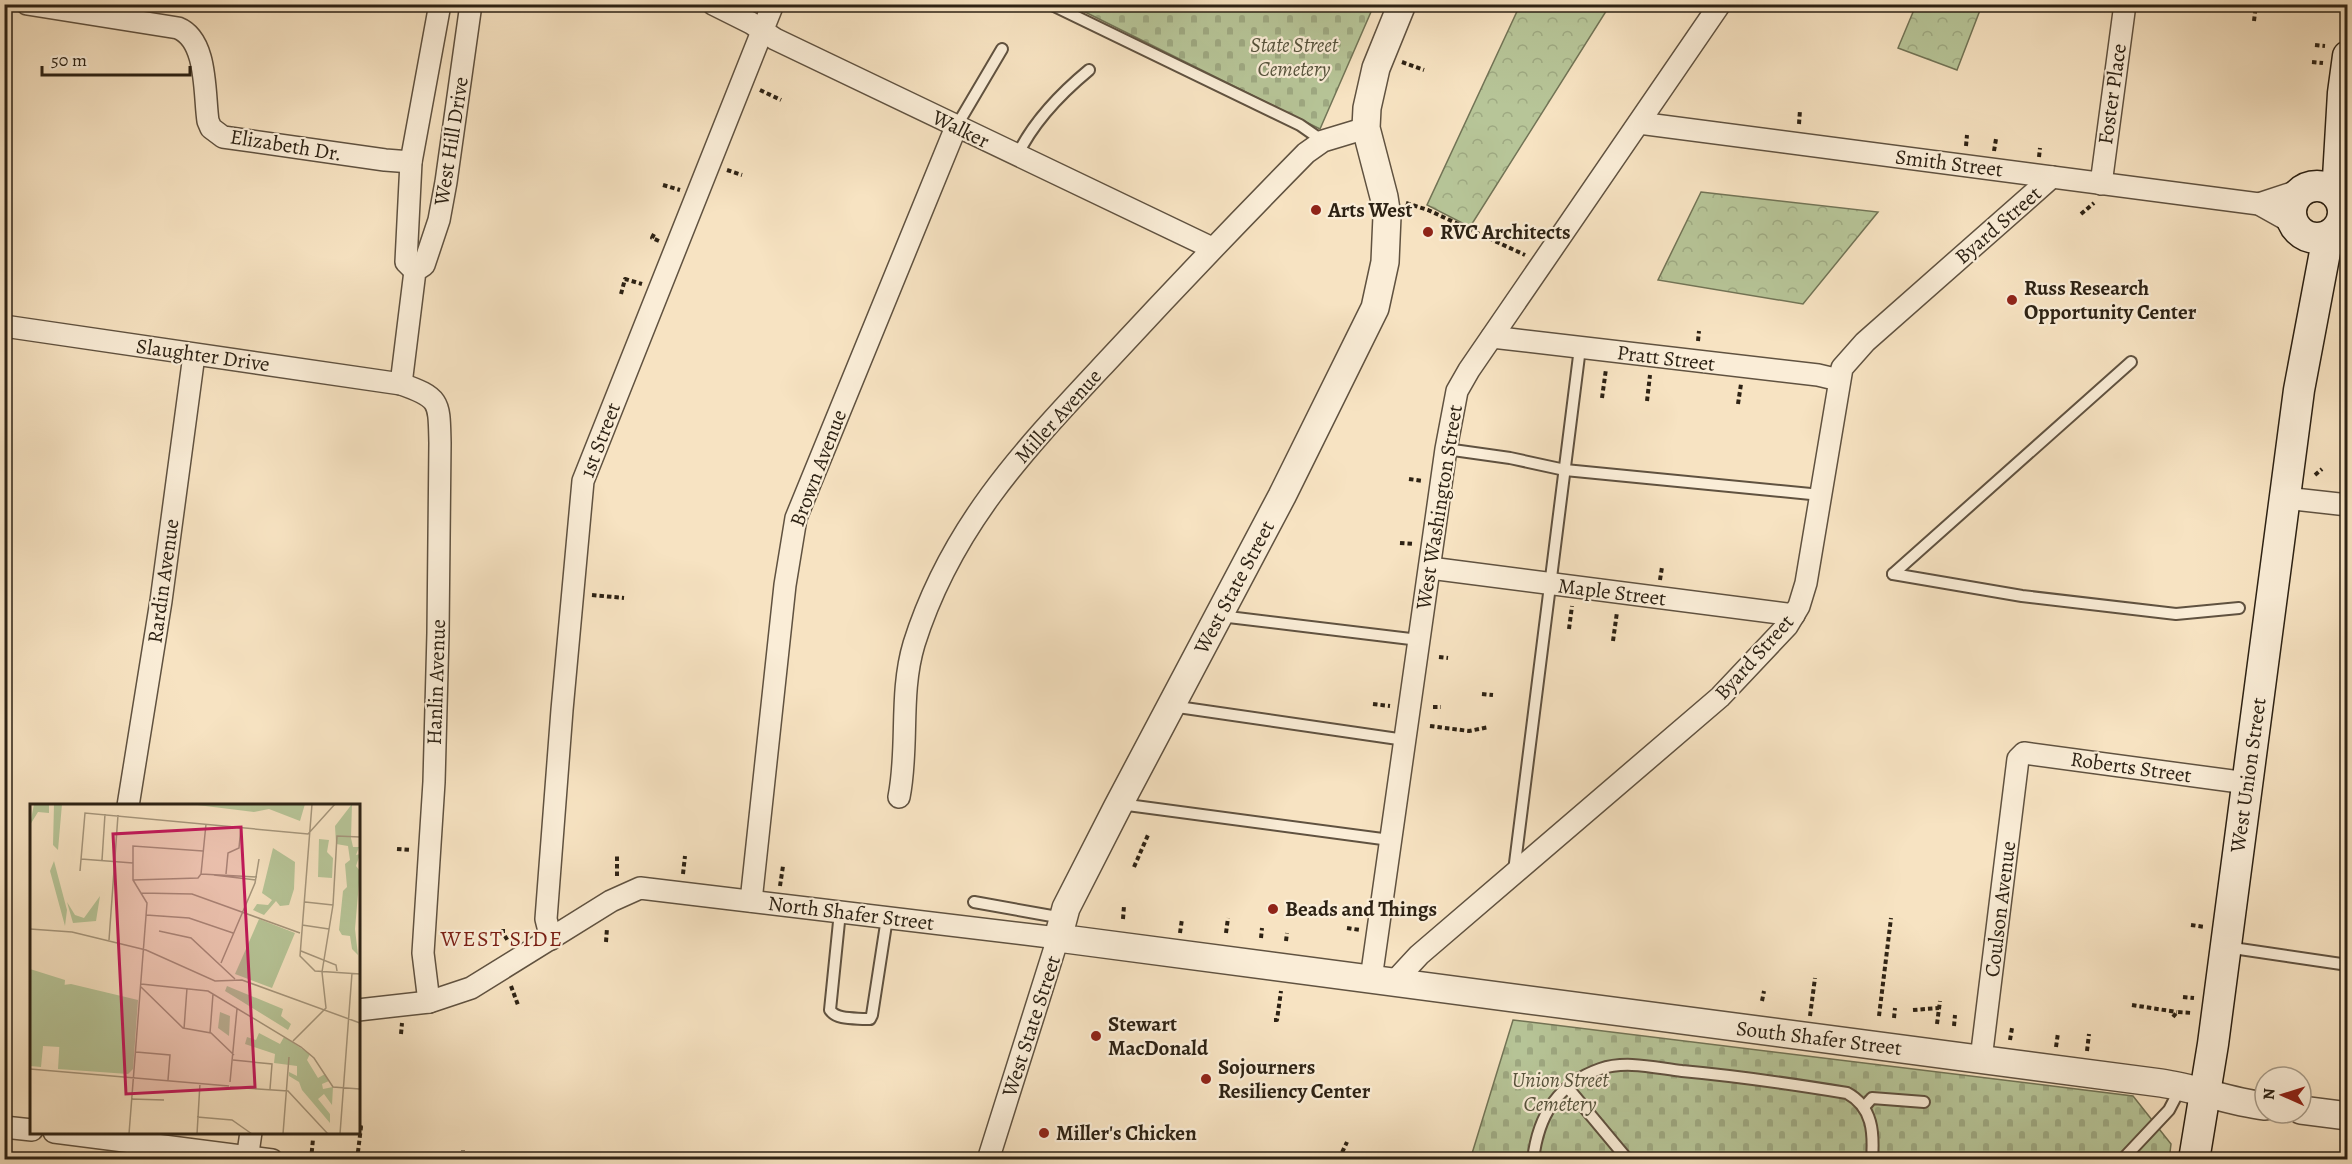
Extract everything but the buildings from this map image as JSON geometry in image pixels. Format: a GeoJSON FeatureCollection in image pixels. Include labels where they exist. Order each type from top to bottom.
{"type":"FeatureCollection","features":[{"type":"Feature","properties":{"kind":"main road","name":"West Union Street"},"geometry":{"type":"LineString","coordinates":[[2317,190],[2343,93],[2332,55]]}},
{"type":"Feature","properties":{"kind":"main road","name":"West Union Street"},"geometry":{"type":"LineString","coordinates":[[2194,1160],[2193,1090],[2217,937],[2247,783],[2299,390],[2303,276],[2308,231],[2290,212],[2298,193],[2317,190],[2342,204],[2342,218],[2339,226],[2308,231]]}},
{"type":"Feature","properties":{"kind":"street","name":"Elizabeth Dr."},"geometry":{"type":"LineString","coordinates":[[27,4],[185,31],[194,41],[201,57],[208,121],[211,128],[223,136],[411,162]]}},
{"type":"Feature","properties":{"kind":"street","name":"West Hill Drive"},"geometry":{"type":"LineString","coordinates":[[415,271],[406,262],[411,162],[440,4]]}},
{"type":"Feature","properties":{"kind":"street","name":"West Hill Drive"},"geometry":{"type":"LineString","coordinates":[[401,384],[415,271],[424,265],[439,220],[471,4]]}},
{"type":"Feature","properties":{"kind":"street","name":"Walker"},"geometry":{"type":"LineString","coordinates":[[713,4],[763,30],[775,39],[1212,248]]}},
{"type":"Feature","properties":{"kind":"street","name":"1st Street"},"geometry":{"type":"LineString","coordinates":[[551,939],[546,919],[583,481],[773,4]]}},
{"type":"Feature","properties":{"kind":"street","name":"West State Street"},"geometry":{"type":"LineString","coordinates":[[988,1160],[1060,928],[1119,804],[1302,456],[1375,308],[1385,262],[1387,216],[1366,128],[1367,108],[1376,68],[1402,4]]}},
{"type":"Feature","properties":{"kind":"street","name":"West Washington Street"},"geometry":{"type":"LineString","coordinates":[[1382,981],[1390,840],[1446,449],[1457,391],[1720,4]]}},
{"type":"Feature","properties":{"kind":"street","name":"Foster Place"},"geometry":{"type":"LineString","coordinates":[[2101,190],[2125,4]]}},
{"type":"Feature","properties":{"kind":"street","name":"Smith Street"},"geometry":{"type":"LineString","coordinates":[[1639,123],[2052,177],[2101,190],[2259,204],[2317,190]]}},
{"type":"Feature","properties":{"kind":"street","name":"Brown Avenue"},"geometry":{"type":"LineString","coordinates":[[751,901],[785,585],[796,518],[956,127]]}},
{"type":"Feature","properties":{"kind":"street","name":"Miller Avenue"},"geometry":{"type":"LineString","coordinates":[[899,797],[904,771],[907,678],[910,660],[939,579],[963,534],[994,489],[1040,434],[1212,248],[1306,153],[1323,141],[1366,128]]}},
{"type":"Feature","properties":{"kind":"street","name":"Byard Street"},"geometry":{"type":"LineString","coordinates":[[1382,981],[1419,955],[1720,697],[1773,641],[1794,615],[1806,583],[1842,368],[1865,342],[2052,177]]}},
{"type":"Feature","properties":{"kind":"street","name":"Smith Street"},"geometry":{"type":"LineString","coordinates":[[2259,204],[2308,231]]}},
{"type":"Feature","properties":{"kind":"street","name":"Slaughter Drive"},"geometry":{"type":"LineString","coordinates":[[4,326],[401,384]]}},
{"type":"Feature","properties":{"kind":"street","name":"Pratt Street"},"geometry":{"type":"LineString","coordinates":[[1492,338],[1818,375],[1839,380]]}},
{"type":"Feature","properties":{"kind":"street","name":"Rardin Avenue"},"geometry":{"type":"LineString","coordinates":[[128,804],[162,593],[194,355]]}},
{"type":"Feature","properties":{"kind":"street","name":"Hanlin Avenue"},"geometry":{"type":"LineString","coordinates":[[401,384],[434,399],[440,420],[438,633],[432,825],[423,953],[429,1002]]}},
{"type":"Feature","properties":{"kind":"street"},"geometry":{"type":"LineString","coordinates":[[2285,498],[2348,505]]}},
{"type":"Feature","properties":{"kind":"street","name":"Maple Street"},"geometry":{"type":"LineString","coordinates":[[1430,568],[1794,615]]}},
{"type":"Feature","properties":{"kind":"street","name":"Roberts Street"},"geometry":{"type":"LineString","coordinates":[[2018,759],[2024,753],[2247,783]]}},
{"type":"Feature","properties":{"kind":"street","name":"Coulson Avenue"},"geometry":{"type":"LineString","coordinates":[[1981,1059],[2018,759]]}},
{"type":"Feature","properties":{"kind":"street","name":"North Shafer Street"},"geometry":{"type":"LineString","coordinates":[[360,1010],[429,1002],[471,988],[611,901],[640,888],[887,918],[1060,928],[1382,981]]}},
{"type":"Feature","properties":{"kind":"street","name":"South Shafer Street"},"geometry":{"type":"LineString","coordinates":[[1382,981],[1981,1059],[2193,1090],[2235,1102],[2253,1104]]}},
{"type":"Feature","properties":{"kind":"street"},"geometry":{"type":"LineString","coordinates":[[2313,1112],[2348,1116]]}},
{"type":"Feature","properties":{"kind":"street"},"geometry":{"type":"LineString","coordinates":[[4,1127],[30,1130]]}},
{"type":"Feature","properties":{"kind":"street"},"geometry":{"type":"LineString","coordinates":[[69,1134],[272,1160]]}},
{"type":"Feature","properties":{"kind":"street"},"geometry":{"type":"LineString","coordinates":[[247,1158],[251,1134]]}},
{"type":"Feature","properties":{"kind":"lane"},"geometry":{"type":"LineString","coordinates":[[1050,4],[1300,125],[1323,141]]}},
{"type":"Feature","properties":{"kind":"lane"},"geometry":{"type":"LineString","coordinates":[[956,127],[1002,49]]}},
{"type":"Feature","properties":{"kind":"lane"},"geometry":{"type":"LineString","coordinates":[[1017,156],[1026,137],[1065,90],[1089,70]]}},
{"type":"Feature","properties":{"kind":"lane"},"geometry":{"type":"LineString","coordinates":[[1513,874],[1580,348]]}},
{"type":"Feature","properties":{"kind":"lane"},"geometry":{"type":"LineString","coordinates":[[2131,362],[1893,574],[2022,596],[2176,614],[2239,608]]}},
{"type":"Feature","properties":{"kind":"lane"},"geometry":{"type":"LineString","coordinates":[[1446,449],[1510,458],[1565,470],[1821,495]]}},
{"type":"Feature","properties":{"kind":"lane"},"geometry":{"type":"LineString","coordinates":[[1218,616],[1419,640]]}},
{"type":"Feature","properties":{"kind":"lane"},"geometry":{"type":"LineString","coordinates":[[1171,706],[1405,740]]}},
{"type":"Feature","properties":{"kind":"lane"},"geometry":{"type":"LineString","coordinates":[[1119,804],[1390,840]]}},
{"type":"Feature","properties":{"kind":"lane"},"geometry":{"type":"LineString","coordinates":[[974,902],[1060,928]]}},
{"type":"Feature","properties":{"kind":"lane"},"geometry":{"type":"LineString","coordinates":[[840,912],[830,1010],[839,1017],[870,1019],[872,1015],[887,918]]}},
{"type":"Feature","properties":{"kind":"lane"},"geometry":{"type":"LineString","coordinates":[[2217,937],[2348,965]]}},
{"type":"Feature","properties":{"kind":"lane"},"geometry":{"type":"LineString","coordinates":[[1533,1160],[1538,1129],[1544,1114],[1554,1101],[1583,1077],[1600,1069],[1629,1065],[1751,1078],[1847,1093],[1858,1099],[1870,1122],[1873,1141],[1872,1160]]}},
{"type":"Feature","properties":{"kind":"lane"},"geometry":{"type":"LineString","coordinates":[[1568,1088],[1628,1160]]}},
{"type":"Feature","properties":{"kind":"lane"},"geometry":{"type":"LineString","coordinates":[[2122,1160],[2169,1110],[2193,1090]]}},
{"type":"Feature","properties":{"kind":"lane"},"geometry":{"type":"LineString","coordinates":[[1864,1107],[1872,1098],[1880,1097],[1924,1102]]}},
{"type":"Feature","properties":{"kind":"path"},"geometry":{"type":"LineString","coordinates":[[2254,21],[2256,4]]}},
{"type":"Feature","properties":{"kind":"path"},"geometry":{"type":"LineString","coordinates":[[2315,45],[2332,55]]}},
{"type":"Feature","properties":{"kind":"path"},"geometry":{"type":"LineString","coordinates":[[2312,62],[2332,55]]}},
{"type":"Feature","properties":{"kind":"path"},"geometry":{"type":"LineString","coordinates":[[1413,66],[1424,70]]}},
{"type":"Feature","properties":{"kind":"path"},"geometry":{"type":"LineString","coordinates":[[754,87],[781,100]]}},
{"type":"Feature","properties":{"kind":"path"},"geometry":{"type":"LineString","coordinates":[[1798,132],[1800,110]]}},
{"type":"Feature","properties":{"kind":"path"},"geometry":{"type":"LineString","coordinates":[[721,168],[742,174]]}},
{"type":"Feature","properties":{"kind":"path"},"geometry":{"type":"LineString","coordinates":[[663,185],[685,191]]}},
{"type":"Feature","properties":{"kind":"path"},"geometry":{"type":"LineString","coordinates":[[2081,214],[2101,190]]}},
{"type":"Feature","properties":{"kind":"path"},"geometry":{"type":"LineString","coordinates":[[1399,200],[1428,210],[1524,254]]}},
{"type":"Feature","properties":{"kind":"path"},"geometry":{"type":"LineString","coordinates":[[621,294],[625,279],[647,286]]}},
{"type":"Feature","properties":{"kind":"path"},"geometry":{"type":"LineString","coordinates":[[1602,398],[1607,362]]}},
{"type":"Feature","properties":{"kind":"path"},"geometry":{"type":"LineString","coordinates":[[1647,401],[1651,367]]}},
{"type":"Feature","properties":{"kind":"path"},"geometry":{"type":"LineString","coordinates":[[1738,404],[1741,378]]}},
{"type":"Feature","properties":{"kind":"path"},"geometry":{"type":"LineString","coordinates":[[2315,475],[2322,469]]}},
{"type":"Feature","properties":{"kind":"path"},"geometry":{"type":"LineString","coordinates":[[1409,479],[1425,481]]}},
{"type":"Feature","properties":{"kind":"path"},"geometry":{"type":"LineString","coordinates":[[1400,543],[1416,545]]}},
{"type":"Feature","properties":{"kind":"path"},"geometry":{"type":"LineString","coordinates":[[1660,584],[1662,567]]}},
{"type":"Feature","properties":{"kind":"path"},"geometry":{"type":"LineString","coordinates":[[582,594],[624,598]]}},
{"type":"Feature","properties":{"kind":"path"},"geometry":{"type":"LineString","coordinates":[[1569,629],[1573,600]]}},
{"type":"Feature","properties":{"kind":"path"},"geometry":{"type":"LineString","coordinates":[[1613,641],[1618,606]]}},
{"type":"Feature","properties":{"kind":"path"},"geometry":{"type":"LineString","coordinates":[[1439,657],[1448,658]]}},
{"type":"Feature","properties":{"kind":"path"},"geometry":{"type":"LineString","coordinates":[[1482,694],[1493,695]]}},
{"type":"Feature","properties":{"kind":"path"},"geometry":{"type":"LineString","coordinates":[[1373,704],[1393,707]]}},
{"type":"Feature","properties":{"kind":"path"},"geometry":{"type":"LineString","coordinates":[[1432,707],[1441,707]]}},
{"type":"Feature","properties":{"kind":"path"},"geometry":{"type":"LineString","coordinates":[[1471,731],[1472,725]]}},
{"type":"Feature","properties":{"kind":"path"},"geometry":{"type":"LineString","coordinates":[[1430,726],[1471,731],[1489,727]]}},
{"type":"Feature","properties":{"kind":"path"},"geometry":{"type":"LineString","coordinates":[[1134,867],[1148,836]]}},
{"type":"Feature","properties":{"kind":"path"},"geometry":{"type":"LineString","coordinates":[[397,849],[417,851]]}},
{"type":"Feature","properties":{"kind":"path"},"geometry":{"type":"LineString","coordinates":[[616,881],[617,856]]}},
{"type":"Feature","properties":{"kind":"path"},"geometry":{"type":"LineString","coordinates":[[682,880],[685,856]]}},
{"type":"Feature","properties":{"kind":"path"},"geometry":{"type":"LineString","coordinates":[[780,891],[783,866]]}},
{"type":"Feature","properties":{"kind":"path"},"geometry":{"type":"LineString","coordinates":[[1123,919],[1124,906]]}},
{"type":"Feature","properties":{"kind":"path"},"geometry":{"type":"LineString","coordinates":[[1226,933],[1228,918]]}},
{"type":"Feature","properties":{"kind":"path"},"geometry":{"type":"LineString","coordinates":[[1879,1016],[1891,918]]}},
{"type":"Feature","properties":{"kind":"path"},"geometry":{"type":"LineString","coordinates":[[606,942],[607,919]]}},
{"type":"Feature","properties":{"kind":"path"},"geometry":{"type":"LineString","coordinates":[[1181,928],[1182,919]]}},
{"type":"Feature","properties":{"kind":"path"},"geometry":{"type":"LineString","coordinates":[[2191,925],[2217,937]]}},
{"type":"Feature","properties":{"kind":"path"},"geometry":{"type":"LineString","coordinates":[[1261,938],[1262,928]]}},
{"type":"Feature","properties":{"kind":"path"},"geometry":{"type":"LineString","coordinates":[[1347,928],[1361,930]]}},
{"type":"Feature","properties":{"kind":"path"},"geometry":{"type":"LineString","coordinates":[[1286,941],[1287,933]]}},
{"type":"Feature","properties":{"kind":"path"},"geometry":{"type":"LineString","coordinates":[[1811,1014],[1815,978]]}},
{"type":"Feature","properties":{"kind":"path"},"geometry":{"type":"LineString","coordinates":[[508,980],[518,1005]]}},
{"type":"Feature","properties":{"kind":"path"},"geometry":{"type":"LineString","coordinates":[[1762,1001],[1764,990]]}},
{"type":"Feature","properties":{"kind":"path"},"geometry":{"type":"LineString","coordinates":[[1274,1020],[1276,1020],[1281,991]]}},
{"type":"Feature","properties":{"kind":"path"},"geometry":{"type":"LineString","coordinates":[[2183,997],[2198,999]]}},
{"type":"Feature","properties":{"kind":"path"},"geometry":{"type":"LineString","coordinates":[[1937,1024],[1940,1000]]}},
{"type":"Feature","properties":{"kind":"path"},"geometry":{"type":"LineString","coordinates":[[2132,1005],[2196,1014]]}},
{"type":"Feature","properties":{"kind":"path"},"geometry":{"type":"LineString","coordinates":[[1894,1018],[1895,1008]]}},
{"type":"Feature","properties":{"kind":"path"},"geometry":{"type":"LineString","coordinates":[[1913,1010],[1927,1011],[1939,1008]]}},
{"type":"Feature","properties":{"kind":"path"},"geometry":{"type":"LineString","coordinates":[[2173,1017],[2176,1012]]}},
{"type":"Feature","properties":{"kind":"path"},"geometry":{"type":"LineString","coordinates":[[1954,1026],[1955,1015]]}},
{"type":"Feature","properties":{"kind":"path"},"geometry":{"type":"LineString","coordinates":[[2009,1044],[2012,1028]]}},
{"type":"Feature","properties":{"kind":"path"},"geometry":{"type":"LineString","coordinates":[[2056,1050],[2058,1033]]}},
{"type":"Feature","properties":{"kind":"path"},"geometry":{"type":"LineString","coordinates":[[2086,1054],[2089,1034]]}},
{"type":"Feature","properties":{"kind":"path"},"geometry":{"type":"LineString","coordinates":[[357,1160],[362,1127],[360,1124]]}},
{"type":"Feature","properties":{"kind":"path"},"geometry":{"type":"LineString","coordinates":[[311,1160],[313,1139]]}},
{"type":"Feature","properties":{"kind":"path"},"geometry":{"type":"LineString","coordinates":[[1339,1159],[1347,1142]]}},
{"type":"Feature","properties":{"kind":"path"},"geometry":{"type":"LineString","coordinates":[[463,1150],[463,1158]]}},
{"type":"Feature","properties":{"kind":"path"},"geometry":{"type":"LineString","coordinates":[[521,1160],[522,1153]]}},
{"type":"Feature","properties":{"kind":"path"},"geometry":{"type":"LineString","coordinates":[[944,1157],[965,1160]]}},
{"type":"Feature","properties":{"kind":"green space","name":"State Street Cemetery"},"geometry":{"type":"Polygon","coordinates":[[[1071,5],[1374,5],[1320,129],[1071,5]]]}},
{"type":"Feature","properties":{"kind":"green space"},"geometry":{"type":"Polygon","coordinates":[[[1520,5],[1610,5],[1470,227],[1427,205],[1520,5]]]}},
{"type":"Feature","properties":{"kind":"green space"},"geometry":{"type":"Polygon","coordinates":[[[1916,5],[1982,5],[1957,70],[1898,48],[1916,5]]]}},
{"type":"Feature","properties":{"kind":"green space"},"geometry":{"type":"Polygon","coordinates":[[[1701,192],[1878,212],[1803,304],[1658,280],[1701,192]]]}},
{"type":"Feature","properties":{"kind":"green space","name":"Union Street Cemetery"},"geometry":{"type":"Polygon","coordinates":[[[1513,1020],[2133,1096],[2171,1144],[2169,1160],[1470,1160],[1513,1020]]]}},
{"type":"Feature","properties":{"kind":"place","name":"Arts West"},"geometry":{"type":"Point","coordinates":[1316,210]}},
{"type":"Feature","properties":{"kind":"place","name":"RVC Architects"},"geometry":{"type":"Point","coordinates":[1428,232]}},
{"type":"Feature","properties":{"kind":"place","name":"Russ Research Opportunity Center"},"geometry":{"type":"Point","coordinates":[2012,300]}},
{"type":"Feature","properties":{"kind":"place","name":"Beads and Things"},"geometry":{"type":"Point","coordinates":[1273,909]}},
{"type":"Feature","properties":{"kind":"place","name":"Stewart MacDonald"},"geometry":{"type":"Point","coordinates":[1096,1036]}},
{"type":"Feature","properties":{"kind":"place","name":"Sojourners Resiliency Center"},"geometry":{"type":"Point","coordinates":[1206,1079]}},
{"type":"Feature","properties":{"kind":"place","name":"Miller's Chicken"},"geometry":{"type":"Point","coordinates":[1044,1133]}},
{"type":"Feature","properties":{"kind":"district","name":"WEST SIDE"},"geometry":{"type":"Point","coordinates":[502,939]}}]}
